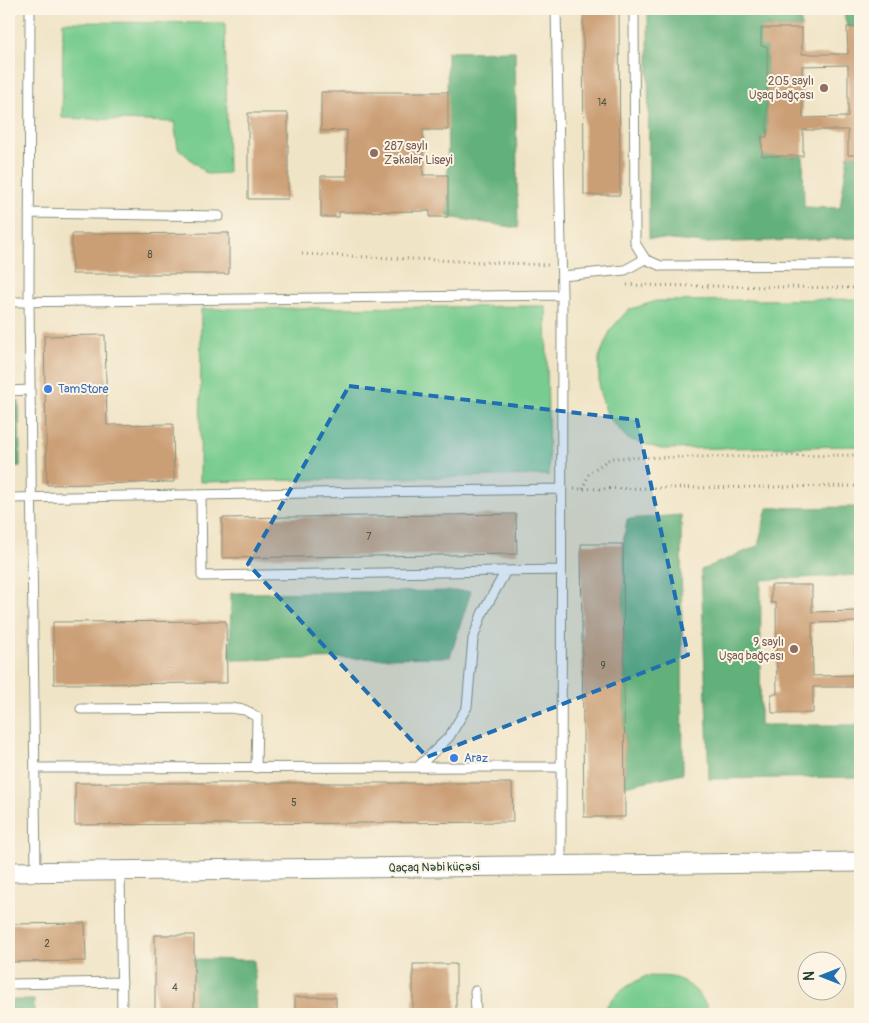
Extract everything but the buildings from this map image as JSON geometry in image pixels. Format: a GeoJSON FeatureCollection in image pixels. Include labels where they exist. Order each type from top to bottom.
{"type":"FeatureCollection","features":[{"type":"Feature","properties":{"kind":"street","name":"Qaçaq Nəbi küçəsi"},"geometry":{"type":"LineString","coordinates":[[9,872],[860,862]]}},
{"type":"Feature","properties":{"kind":"lane"},"geometry":{"type":"LineString","coordinates":[[30,9],[29,301],[36,872]]}},
{"type":"Feature","properties":{"kind":"lane"},"geometry":{"type":"LineString","coordinates":[[556,9],[562,266],[562,866]]}},
{"type":"Feature","properties":{"kind":"lane"},"geometry":{"type":"LineString","coordinates":[[634,9],[635,243],[645,259],[661,266],[860,265]]}},
{"type":"Feature","properties":{"kind":"lane"},"geometry":{"type":"LineString","coordinates":[[29,214],[219,216]]}},
{"type":"Feature","properties":{"kind":"lane"},"geometry":{"type":"LineString","coordinates":[[562,276],[625,270],[645,259]]}},
{"type":"Feature","properties":{"kind":"lane"},"geometry":{"type":"LineString","coordinates":[[9,302],[562,294]]}},
{"type":"Feature","properties":{"kind":"lane"},"geometry":{"type":"LineString","coordinates":[[9,391],[30,390]]}},
{"type":"Feature","properties":{"kind":"lane"},"geometry":{"type":"LineString","coordinates":[[9,498],[561,489]]}},
{"type":"Feature","properties":{"kind":"lane"},"geometry":{"type":"LineString","coordinates":[[201,494],[202,576],[561,570]]}},
{"type":"Feature","properties":{"kind":"lane"},"geometry":{"type":"LineString","coordinates":[[418,767],[450,737],[467,706],[473,639],[482,614],[506,571]]}},
{"type":"Feature","properties":{"kind":"lane"},"geometry":{"type":"LineString","coordinates":[[81,709],[230,708],[245,710],[257,717],[256,768]]}},
{"type":"Feature","properties":{"kind":"lane"},"geometry":{"type":"LineString","coordinates":[[35,768],[562,767]]}},
{"type":"Feature","properties":{"kind":"lane"},"geometry":{"type":"LineString","coordinates":[[120,871],[122,1014]]}},
{"type":"Feature","properties":{"kind":"lane"},"geometry":{"type":"LineString","coordinates":[[9,984],[122,982]]}},
{"type":"Feature","properties":{"kind":"lane"},"geometry":{"type":"LineString","coordinates":[[475,991],[476,1014]]}},
{"type":"Feature","properties":{"kind":"path"},"geometry":{"type":"LineString","coordinates":[[302,254],[562,266]]}},
{"type":"Feature","properties":{"kind":"path"},"geometry":{"type":"LineString","coordinates":[[622,285],[860,288]]}},
{"type":"Feature","properties":{"kind":"path"},"geometry":{"type":"LineString","coordinates":[[583,489],[589,473],[611,458],[860,454]]}},
{"type":"Feature","properties":{"kind":"path"},"geometry":{"type":"LineString","coordinates":[[561,489],[860,486]]}},
{"type":"Feature","properties":{"kind":"highlighted area"},"geometry":{"type":"Polygon","coordinates":[[[349,386],[637,420],[688,655],[427,757],[248,564],[349,386]]]}},
{"type":"Feature","properties":{"kind":"green space"},"geometry":{"type":"Polygon","coordinates":[[[648,9],[799,9],[802,28],[762,28],[767,46],[767,137],[762,137],[762,156],[803,156],[804,207],[840,208],[848,155],[860,155],[860,238],[705,243],[649,238],[648,9]]]}},
{"type":"Feature","properties":{"kind":"green space"},"geometry":{"type":"Polygon","coordinates":[[[843,9],[860,9],[860,27],[847,27],[843,9]]]}},
{"type":"Feature","properties":{"kind":"green space"},"geometry":{"type":"Polygon","coordinates":[[[63,22],[225,23],[228,173],[207,174],[178,148],[174,122],[62,118],[63,22]]]}},
{"type":"Feature","properties":{"kind":"green space"},"geometry":{"type":"Polygon","coordinates":[[[515,51],[518,228],[448,217],[447,52],[515,51]]]}},
{"type":"Feature","properties":{"kind":"green space"},"geometry":{"type":"Polygon","coordinates":[[[860,299],[860,446],[661,449],[628,439],[608,417],[599,390],[599,357],[611,329],[628,310],[656,301],[860,299]]]}},
{"type":"Feature","properties":{"kind":"green space"},"geometry":{"type":"Polygon","coordinates":[[[546,306],[549,475],[200,482],[201,309],[546,306]]]}},
{"type":"Feature","properties":{"kind":"green space"},"geometry":{"type":"Polygon","coordinates":[[[9,401],[19,401],[20,466],[9,468],[9,401]]]}},
{"type":"Feature","properties":{"kind":"green space"},"geometry":{"type":"Polygon","coordinates":[[[860,507],[860,575],[761,580],[760,725],[860,725],[860,777],[709,779],[701,570],[758,546],[767,508],[860,507]]]}},
{"type":"Feature","properties":{"kind":"green space"},"geometry":{"type":"Polygon","coordinates":[[[681,515],[683,773],[625,786],[623,544],[627,519],[681,515]]]}},
{"type":"Feature","properties":{"kind":"green space"},"geometry":{"type":"Polygon","coordinates":[[[471,591],[450,657],[230,660],[231,593],[471,591]]]}},
{"type":"Feature","properties":{"kind":"green space"},"geometry":{"type":"Polygon","coordinates":[[[194,959],[254,960],[257,1014],[194,1014],[194,959]]]}},
{"type":"Feature","properties":{"kind":"green space"},"geometry":{"type":"Polygon","coordinates":[[[646,976],[672,977],[687,983],[701,997],[710,1014],[602,1014],[615,996],[626,987],[646,976]]]}},
{"type":"Feature","properties":{"kind":"green space"},"geometry":{"type":"Polygon","coordinates":[[[9,1000],[34,1000],[34,1014],[9,1014],[9,1000]]]}},
{"type":"Feature","properties":{"kind":"place","name":"205 saylı Uşaq bağçası"},"geometry":{"type":"Point","coordinates":[824,88]}},
{"type":"Feature","properties":{"kind":"place","name":"287 saylı Zəkalar Liseyi"},"geometry":{"type":"Point","coordinates":[374,153]}},
{"type":"Feature","properties":{"kind":"place","name":"TamStore"},"geometry":{"type":"Point","coordinates":[48,389]}},
{"type":"Feature","properties":{"kind":"place","name":"9 saylı Uşaq bağçası"},"geometry":{"type":"Point","coordinates":[794,649]}},
{"type":"Feature","properties":{"kind":"place","name":"Araz"},"geometry":{"type":"Point","coordinates":[454,758]}}]}
